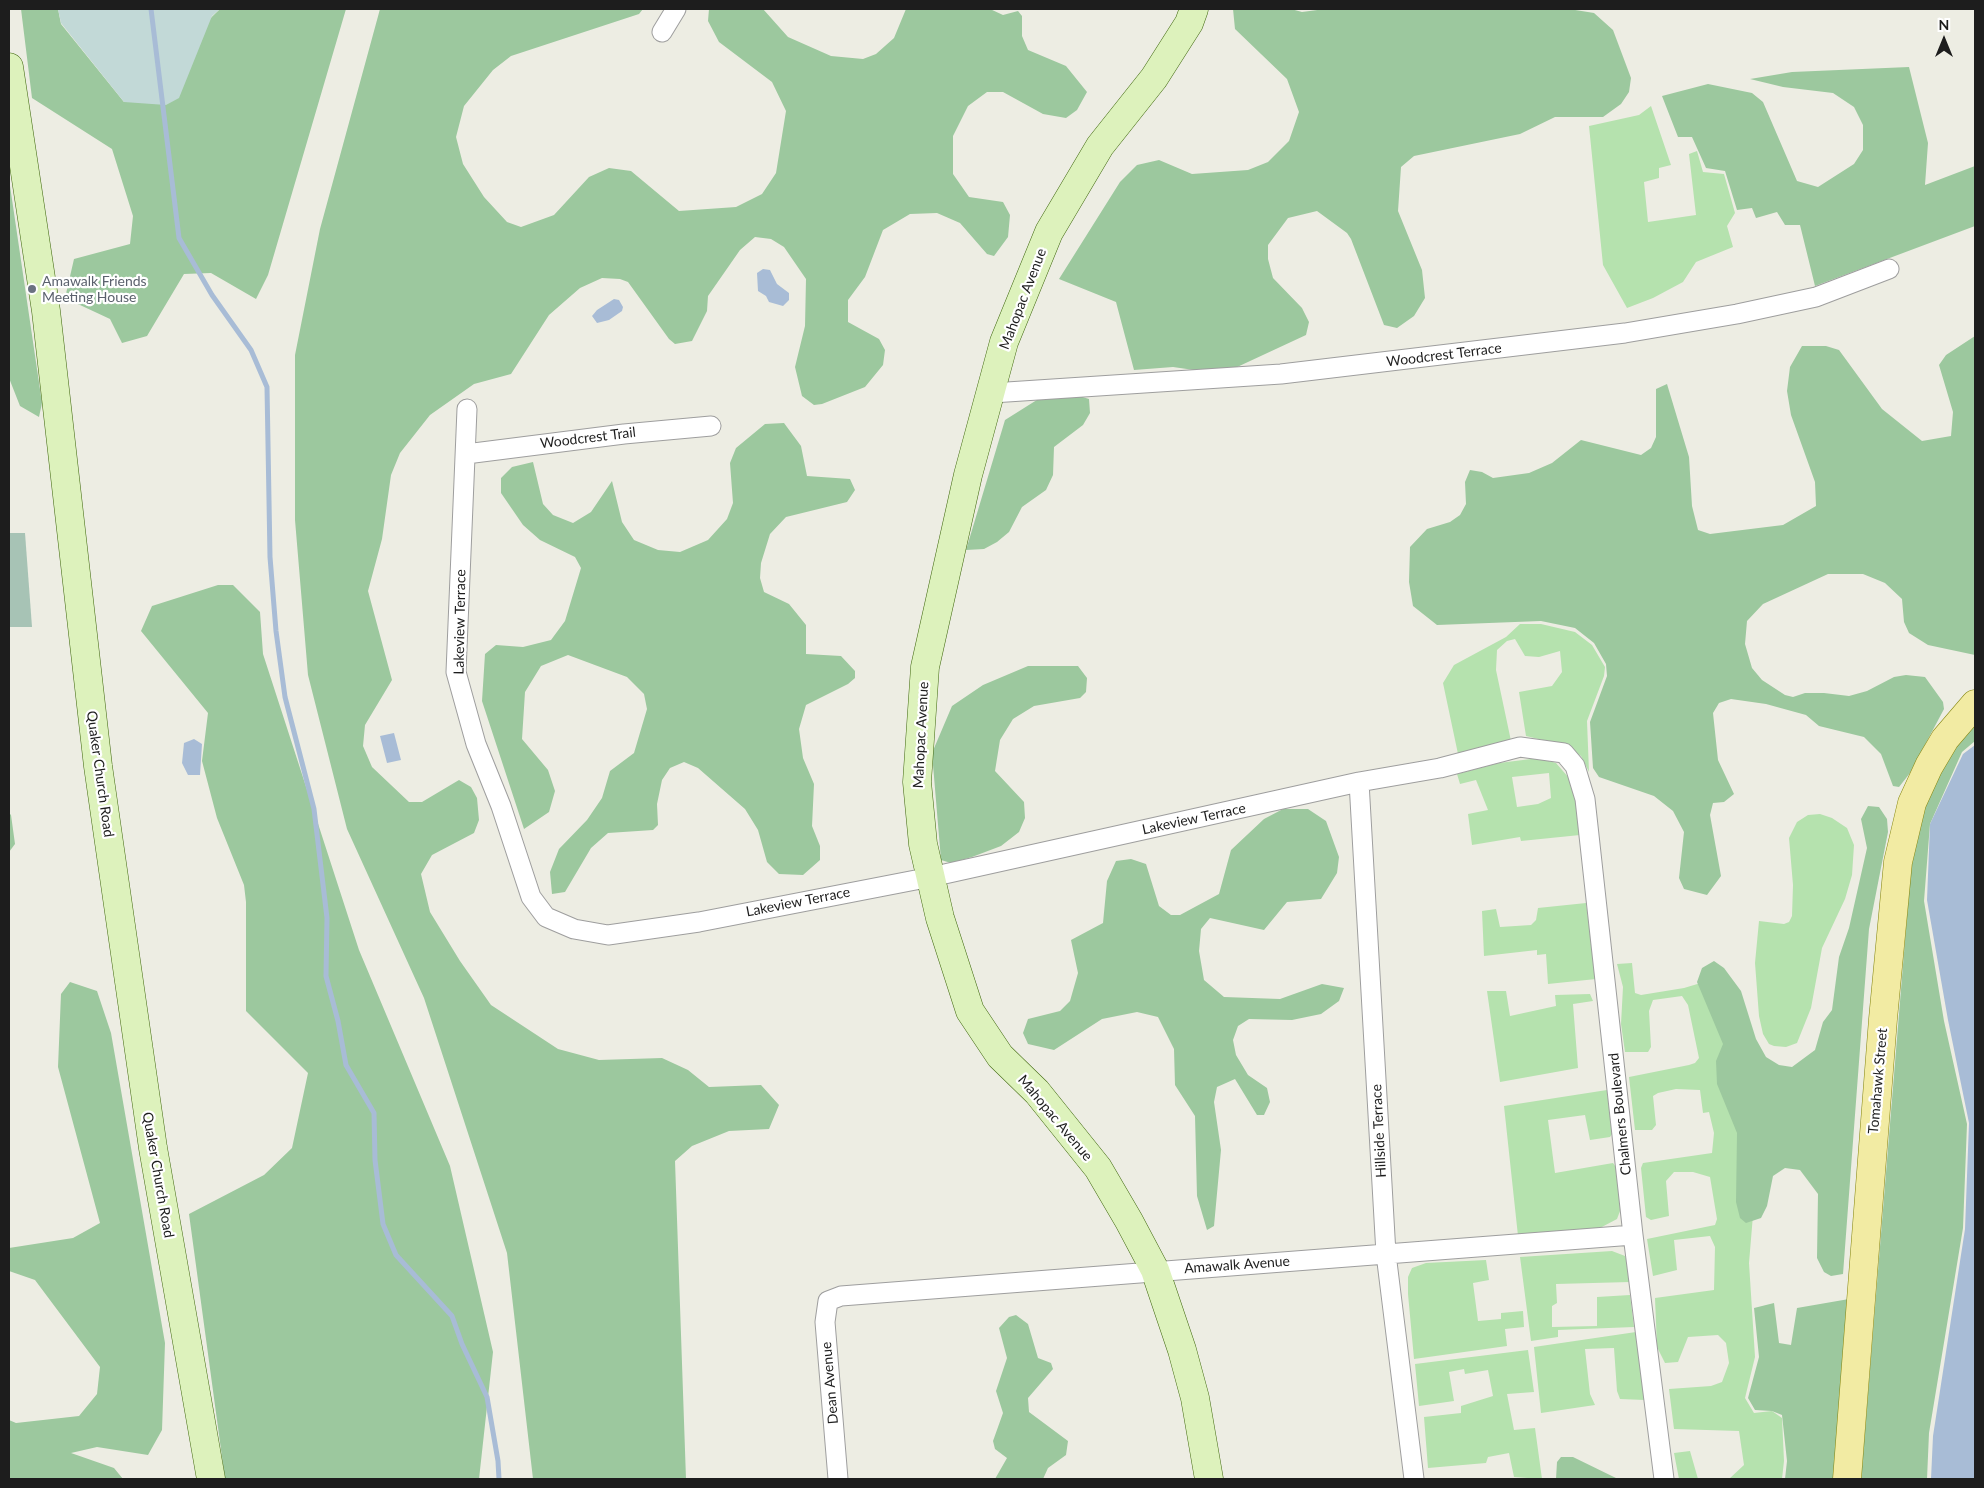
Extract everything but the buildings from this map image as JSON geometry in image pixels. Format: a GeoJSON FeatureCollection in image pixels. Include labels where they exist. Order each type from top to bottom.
{"type":"FeatureCollection","features":[{"type":"Feature","properties":{"kind":"main road","name":"Tomahawk Street"},"geometry":{"type":"LineString","coordinates":[[1847,1479],[1883,1019],[1898,862],[1912,803],[1929,766],[1945,739],[1975,704]]}},
{"type":"Feature","properties":{"kind":"street"},"geometry":{"type":"LineString","coordinates":[[662,32],[676,9]]}},
{"type":"Feature","properties":{"kind":"street","name":"Mahopac Avenue"},"geometry":{"type":"LineString","coordinates":[[1194,9],[1189,23],[1154,78],[1100,146],[1049,232],[1004,342],[992,394],[968,475],[924,667],[917,782],[923,844],[930,877],[940,918],[970,1012],[1000,1056],[1037,1092],[1098,1168],[1155,1270],[1182,1350],[1195,1398],[1209,1479]]}},
{"type":"Feature","properties":{"kind":"street","name":"Quaker Church Road"},"geometry":{"type":"LineString","coordinates":[[9,67],[46,311],[96,747],[145,1091],[211,1479]]}},
{"type":"Feature","properties":{"kind":"street","name":"Woodcrest Terrace"},"geometry":{"type":"LineString","coordinates":[[992,394],[1281,374],[1625,333],[1738,314],[1816,297],[1888,270]]}},
{"type":"Feature","properties":{"kind":"street","name":"Lakeview Terrace"},"geometry":{"type":"LineString","coordinates":[[467,409],[456,672],[476,744],[501,806],[531,898],[546,917],[574,929],[608,935],[699,922],[930,877],[1359,782],[1440,768],[1520,747],[1564,753]]}},
{"type":"Feature","properties":{"kind":"street","name":"Woodcrest Trail"},"geometry":{"type":"LineString","coordinates":[[466,454],[624,434],[711,426]]}},
{"type":"Feature","properties":{"kind":"street","name":"Chalmers Boulevard"},"geometry":{"type":"LineString","coordinates":[[1564,753],[1575,766],[1585,799],[1634,1235],[1664,1479]]}},
{"type":"Feature","properties":{"kind":"street","name":"Hillside Terrace"},"geometry":{"type":"LineString","coordinates":[[1359,782],[1386,1254],[1414,1479]]}},
{"type":"Feature","properties":{"kind":"street","name":"Amawalk Avenue"},"geometry":{"type":"LineString","coordinates":[[840,1296],[1155,1270],[1634,1235]]}},
{"type":"Feature","properties":{"kind":"street","name":"Dean Avenue"},"geometry":{"type":"LineString","coordinates":[[838,1479],[825,1322],[828,1301],[840,1296]]}},
{"type":"Feature","properties":{"kind":"green space"},"geometry":{"type":"Polygon","coordinates":[[[21,9],[58,9],[61,24],[124,102],[220,9],[346,9],[268,275],[256,299],[211,273],[184,274],[147,336],[122,343],[110,319],[65,298],[74,259],[130,244],[133,216],[112,149],[32,98],[21,9]]]}},
{"type":"Feature","properties":{"kind":"green space"},"geometry":{"type":"Polygon","coordinates":[[[380,9],[643,9],[639,14],[511,56],[493,70],[464,106],[456,137],[463,164],[484,197],[507,222],[521,227],[554,215],[589,177],[609,168],[631,171],[679,211],[736,207],[762,194],[776,173],[786,111],[772,82],[719,42],[708,21],[709,9],[763,9],[788,37],[831,56],[863,59],[876,54],[894,38],[906,9],[990,9],[1003,15],[1018,11],[1022,16],[1022,36],[1028,50],[1066,66],[1087,92],[1077,110],[1066,118],[1043,114],[1003,92],[987,92],[968,106],[953,136],[953,174],[969,197],[1003,202],[1010,215],[1008,237],[994,256],[987,254],[960,223],[937,213],[910,214],[883,230],[865,277],[848,300],[848,322],[879,339],[885,350],[883,365],[865,387],[822,404],[814,405],[802,396],[795,367],[805,326],[806,279],[784,247],[771,239],[755,237],[740,250],[708,296],[707,311],[692,341],[675,344],[669,339],[628,282],[620,279],[602,278],[580,288],[549,315],[511,374],[474,384],[430,415],[400,453],[391,475],[382,539],[368,591],[392,680],[365,725],[363,746],[372,767],[409,802],[422,802],[459,780],[471,787],[477,798],[479,820],[474,833],[432,855],[421,874],[430,912],[460,961],[491,1005],[558,1049],[599,1060],[662,1058],[688,1070],[709,1087],[761,1085],[779,1105],[769,1129],[729,1131],[692,1146],[675,1161],[686,1479],[533,1479],[507,1253],[424,998],[347,829],[308,675],[295,520],[295,355],[320,229],[380,9]]]}},
{"type":"Feature","properties":{"kind":"green space"},"geometry":{"type":"Polygon","coordinates":[[[1233,9],[1291,9],[1302,12],[1325,9],[1569,9],[1594,13],[1613,30],[1631,78],[1629,92],[1621,104],[1603,117],[1555,117],[1520,134],[1414,156],[1401,167],[1398,211],[1422,270],[1425,298],[1414,316],[1397,328],[1384,325],[1347,233],[1317,211],[1288,218],[1268,245],[1268,259],[1273,278],[1302,308],[1309,322],[1306,335],[1235,368],[1194,370],[1173,367],[1134,370],[1116,302],[1059,279],[1120,182],[1137,165],[1159,160],[1192,174],[1248,170],[1268,162],[1289,141],[1299,112],[1287,79],[1235,29],[1233,9]]]}},
{"type":"Feature","properties":{"kind":"green space"},"geometry":{"type":"Polygon","coordinates":[[[1909,67],[1928,143],[1925,185],[1975,166],[1975,226],[1815,286],[1800,225],[1785,225],[1777,212],[1756,218],[1752,208],[1737,210],[1725,171],[1706,168],[1692,137],[1678,137],[1662,96],[1708,84],[1752,93],[1763,102],[1797,181],[1818,187],[1854,164],[1863,150],[1863,125],[1854,107],[1833,93],[1783,87],[1750,79],[1792,72],[1909,67]]]}},
{"type":"Feature","properties":{"kind":"green space"},"geometry":{"type":"Polygon","coordinates":[[[1651,106],[1671,165],[1659,168],[1659,178],[1644,182],[1648,222],[1696,215],[1689,154],[1697,151],[1703,172],[1724,174],[1735,213],[1727,226],[1733,247],[1696,262],[1683,282],[1653,298],[1627,308],[1603,265],[1589,126],[1639,115],[1651,106]]]}},
{"type":"Feature","properties":{"kind":"green space"},"geometry":{"type":"Polygon","coordinates":[[[9,179],[42,403],[39,417],[20,406],[9,378],[9,179]]]}},
{"type":"Feature","properties":{"kind":"green space"},"geometry":{"type":"Polygon","coordinates":[[[1975,336],[1975,655],[1928,645],[1909,633],[1904,622],[1902,599],[1885,583],[1863,574],[1828,574],[1763,604],[1747,621],[1745,644],[1752,668],[1762,680],[1785,695],[1793,697],[1805,693],[1824,693],[1849,696],[1867,691],[1894,677],[1906,675],[1925,677],[1943,702],[1944,709],[1910,773],[1899,787],[1893,786],[1881,754],[1864,737],[1819,726],[1806,715],[1766,704],[1731,699],[1719,703],[1713,713],[1718,760],[1734,794],[1724,802],[1713,803],[1710,815],[1721,876],[1707,895],[1684,889],[1679,878],[1684,832],[1673,811],[1654,796],[1599,777],[1593,768],[1590,722],[1607,676],[1606,664],[1594,643],[1575,628],[1541,621],[1437,625],[1413,606],[1409,582],[1410,547],[1427,529],[1450,522],[1460,515],[1466,504],[1465,482],[1470,470],[1482,472],[1493,478],[1529,473],[1552,463],[1581,440],[1641,455],[1651,448],[1656,437],[1656,389],[1667,384],[1689,457],[1692,506],[1698,530],[1710,534],[1783,525],[1816,506],[1815,482],[1791,415],[1787,391],[1790,367],[1802,346],[1826,346],[1839,350],[1882,409],[1922,441],[1951,436],[1953,412],[1939,365],[1946,355],[1975,336]]]}},
{"type":"Feature","properties":{"kind":"green space"},"geometry":{"type":"Polygon","coordinates":[[[1076,395],[1089,399],[1090,413],[1083,425],[1054,447],[1053,475],[1046,490],[1022,507],[1009,532],[997,542],[984,549],[966,550],[1005,420],[1040,398],[1076,395]]]}},
{"type":"Feature","properties":{"kind":"green space"},"geometry":{"type":"Polygon","coordinates":[[[784,423],[801,446],[807,476],[850,479],[855,490],[847,502],[786,517],[770,534],[761,563],[760,578],[764,592],[789,604],[806,625],[806,654],[841,656],[855,671],[855,678],[848,684],[806,705],[799,729],[803,758],[814,784],[812,826],[820,846],[820,860],[803,875],[779,874],[767,862],[758,830],[745,809],[698,768],[684,762],[670,768],[662,780],[657,804],[658,825],[653,830],[608,833],[591,848],[565,892],[552,894],[550,872],[559,849],[587,820],[602,798],[610,771],[634,753],[647,709],[644,694],[627,677],[568,655],[541,666],[525,692],[522,739],[548,770],[555,791],[549,812],[524,829],[482,701],[485,654],[496,645],[523,647],[551,640],[565,621],[581,568],[575,557],[540,540],[523,525],[501,493],[501,478],[512,467],[533,462],[543,504],[553,515],[573,523],[591,512],[612,481],[622,522],[634,540],[658,550],[680,552],[708,540],[727,519],[733,503],[730,463],[736,448],[765,424],[784,423]]]}},
{"type":"Feature","properties":{"kind":"green space"},"geometry":{"type":"Polygon","coordinates":[[[9,533],[25,533],[32,627],[9,627],[9,533]]]}},
{"type":"Feature","properties":{"kind":"green space"},"geometry":{"type":"Polygon","coordinates":[[[218,585],[233,585],[260,612],[263,654],[359,950],[450,1166],[493,1352],[479,1479],[225,1479],[189,1214],[264,1175],[292,1148],[308,1073],[246,1011],[246,902],[244,885],[217,818],[202,761],[208,713],[141,631],[152,606],[218,585]]]}},
{"type":"Feature","properties":{"kind":"green space"},"geometry":{"type":"Polygon","coordinates":[[[1520,624],[1541,624],[1575,632],[1592,645],[1605,667],[1604,676],[1587,721],[1589,772],[1581,756],[1563,745],[1526,736],[1519,692],[1552,686],[1562,672],[1560,651],[1539,657],[1525,656],[1515,639],[1507,641],[1497,650],[1496,670],[1511,741],[1458,754],[1443,683],[1454,665],[1506,637],[1520,624]]]}},
{"type":"Feature","properties":{"kind":"green space"},"geometry":{"type":"Polygon","coordinates":[[[1028,666],[1078,666],[1087,678],[1086,692],[1080,698],[1034,706],[1013,719],[1000,740],[995,771],[1024,802],[1025,818],[1019,832],[1001,846],[972,857],[951,863],[941,860],[932,753],[952,706],[983,685],[1028,666]]]}},
{"type":"Feature","properties":{"kind":"green space"},"geometry":{"type":"Polygon","coordinates":[[[1975,720],[1975,741],[1962,752],[1930,824],[1924,901],[1944,1021],[1967,1124],[1963,1228],[1929,1433],[1927,1479],[1861,1479],[1911,867],[1923,806],[1933,777],[1975,720]]]}},
{"type":"Feature","properties":{"kind":"green space"},"geometry":{"type":"Polygon","coordinates":[[[1539,758],[1556,763],[1569,778],[1575,797],[1580,835],[1521,841],[1520,837],[1472,845],[1468,814],[1488,810],[1476,780],[1460,784],[1457,774],[1499,763],[1539,758]],[[1549,773],[1512,777],[1517,807],[1538,804],[1551,798],[1549,773]]]}},
{"type":"Feature","properties":{"kind":"green space"},"geometry":{"type":"Polygon","coordinates":[[[1868,806],[1879,807],[1887,819],[1888,832],[1869,929],[1843,1274],[1831,1276],[1824,1272],[1817,1258],[1818,1194],[1800,1170],[1785,1168],[1773,1176],[1767,1206],[1761,1218],[1746,1223],[1740,1218],[1736,1202],[1737,1133],[1717,1084],[1716,1061],[1723,1044],[1697,982],[1702,968],[1714,961],[1724,968],[1741,991],[1756,1039],[1766,1057],[1779,1065],[1792,1067],[1815,1050],[1823,1022],[1832,1010],[1839,957],[1849,928],[1867,848],[1861,819],[1868,806]]]}},
{"type":"Feature","properties":{"kind":"green space"},"geometry":{"type":"Polygon","coordinates":[[[1283,809],[1308,809],[1326,821],[1339,857],[1337,873],[1321,899],[1287,902],[1264,930],[1210,918],[1201,929],[1199,951],[1204,980],[1224,997],[1280,999],[1322,984],[1344,988],[1339,1001],[1321,1014],[1292,1020],[1249,1019],[1238,1026],[1233,1040],[1236,1055],[1248,1075],[1267,1088],[1270,1102],[1264,1115],[1257,1115],[1235,1079],[1217,1087],[1214,1102],[1221,1150],[1214,1226],[1207,1230],[1197,1196],[1195,1116],[1175,1085],[1174,1049],[1158,1017],[1137,1012],[1102,1019],[1054,1050],[1028,1044],[1023,1033],[1028,1019],[1060,1011],[1070,1001],[1078,973],[1071,940],[1103,923],[1107,881],[1116,861],[1131,859],[1146,864],[1159,906],[1171,915],[1180,915],[1219,894],[1231,850],[1264,819],[1283,809]]]}},
{"type":"Feature","properties":{"kind":"green space"},"geometry":{"type":"Polygon","coordinates":[[[9,813],[11,815],[15,844],[9,852],[9,813]]]}},
{"type":"Feature","properties":{"kind":"green space"},"geometry":{"type":"Polygon","coordinates":[[[1820,814],[1832,818],[1847,828],[1854,845],[1852,875],[1845,899],[1822,948],[1811,1008],[1797,1043],[1786,1047],[1774,1046],[1769,1044],[1763,1034],[1759,1016],[1755,963],[1759,921],[1784,924],[1789,922],[1792,916],[1793,885],[1789,838],[1797,822],[1808,815],[1820,814]]]}},
{"type":"Feature","properties":{"kind":"green space"},"geometry":{"type":"Polygon","coordinates":[[[1586,903],[1596,979],[1548,984],[1546,954],[1537,955],[1537,950],[1484,956],[1482,911],[1496,909],[1500,927],[1531,925],[1536,920],[1538,908],[1586,903]]]}},
{"type":"Feature","properties":{"kind":"green space"},"geometry":{"type":"Polygon","coordinates":[[[1632,963],[1635,993],[1641,995],[1684,988],[1714,979],[1756,1179],[1749,1263],[1755,1357],[1745,1398],[1754,1413],[1772,1411],[1782,1418],[1784,1461],[1782,1479],[1729,1479],[1744,1465],[1739,1431],[1674,1429],[1669,1389],[1711,1386],[1722,1382],[1729,1363],[1726,1343],[1718,1335],[1688,1337],[1678,1362],[1665,1363],[1657,1347],[1655,1298],[1714,1290],[1715,1247],[1710,1236],[1674,1240],[1677,1270],[1653,1276],[1647,1239],[1715,1225],[1717,1219],[1710,1177],[1693,1172],[1674,1172],[1666,1181],[1669,1216],[1651,1220],[1646,1217],[1641,1168],[1643,1163],[1712,1153],[1714,1133],[1709,1112],[1703,1113],[1700,1090],[1676,1089],[1653,1096],[1656,1125],[1652,1130],[1635,1130],[1629,1077],[1689,1065],[1695,1063],[1699,1058],[1688,1005],[1682,996],[1653,1000],[1649,1011],[1651,1047],[1648,1052],[1625,1052],[1621,1024],[1623,987],[1617,964],[1632,963]]]}},
{"type":"Feature","properties":{"kind":"green space"},"geometry":{"type":"Polygon","coordinates":[[[70,982],[97,991],[111,1033],[165,1343],[162,1430],[148,1455],[97,1447],[71,1453],[114,1468],[123,1479],[9,1479],[9,1420],[16,1423],[79,1416],[97,1394],[100,1367],[35,1280],[9,1271],[9,1248],[73,1238],[100,1223],[58,1067],[61,994],[70,982]]]}},
{"type":"Feature","properties":{"kind":"green space"},"geometry":{"type":"Polygon","coordinates":[[[1487,991],[1506,991],[1510,1016],[1556,1006],[1555,995],[1590,994],[1593,1001],[1573,1004],[1578,1068],[1500,1082],[1487,991]]]}},
{"type":"Feature","properties":{"kind":"green space"},"geometry":{"type":"Polygon","coordinates":[[[1607,1090],[1612,1134],[1610,1137],[1590,1140],[1585,1115],[1548,1120],[1555,1173],[1613,1163],[1618,1170],[1620,1211],[1617,1219],[1598,1229],[1518,1236],[1504,1106],[1607,1090]]]}},
{"type":"Feature","properties":{"kind":"green space"},"geometry":{"type":"Polygon","coordinates":[[[1612,1251],[1625,1256],[1630,1270],[1630,1282],[1556,1284],[1557,1303],[1552,1306],[1552,1327],[1597,1326],[1597,1297],[1630,1295],[1634,1327],[1558,1330],[1558,1337],[1531,1341],[1520,1257],[1612,1251]]]}},
{"type":"Feature","properties":{"kind":"green space"},"geometry":{"type":"Polygon","coordinates":[[[1486,1260],[1489,1280],[1473,1283],[1478,1321],[1501,1319],[1501,1313],[1523,1311],[1524,1327],[1505,1329],[1507,1346],[1414,1359],[1408,1294],[1408,1277],[1412,1268],[1426,1263],[1486,1260]]]}},
{"type":"Feature","properties":{"kind":"green space"},"geometry":{"type":"Polygon","coordinates":[[[1849,1299],[1835,1479],[1785,1479],[1787,1461],[1782,1415],[1772,1411],[1755,1410],[1748,1398],[1759,1357],[1754,1308],[1774,1303],[1779,1343],[1791,1345],[1797,1308],[1849,1299]]]}},
{"type":"Feature","properties":{"kind":"green space"},"geometry":{"type":"Polygon","coordinates":[[[1016,1315],[1028,1324],[1038,1358],[1051,1363],[1053,1369],[1028,1398],[1029,1412],[1068,1441],[1066,1455],[1048,1468],[1043,1479],[995,1479],[1007,1458],[995,1449],[993,1441],[1003,1413],[996,1391],[1007,1358],[999,1328],[1009,1317],[1016,1315]]]}},
{"type":"Feature","properties":{"kind":"green space"},"geometry":{"type":"Polygon","coordinates":[[[1636,1332],[1645,1400],[1620,1399],[1617,1391],[1614,1348],[1585,1349],[1590,1394],[1595,1405],[1541,1413],[1534,1347],[1636,1332]]]}},
{"type":"Feature","properties":{"kind":"green space"},"geometry":{"type":"Polygon","coordinates":[[[1528,1350],[1534,1392],[1507,1394],[1514,1430],[1535,1428],[1542,1479],[1514,1477],[1509,1453],[1488,1457],[1486,1463],[1428,1468],[1424,1417],[1461,1413],[1461,1406],[1493,1396],[1488,1370],[1465,1374],[1464,1369],[1449,1372],[1454,1401],[1419,1406],[1415,1364],[1528,1350]]]}},
{"type":"Feature","properties":{"kind":"green space"},"geometry":{"type":"Polygon","coordinates":[[[1690,1451],[1698,1479],[1679,1479],[1674,1453],[1690,1451]]]}},
{"type":"Feature","properties":{"kind":"green space"},"geometry":{"type":"Polygon","coordinates":[[[1561,1457],[1573,1457],[1618,1479],[1556,1479],[1557,1462],[1561,1457]]]}},
{"type":"Feature","properties":{"kind":"shaded area"},"geometry":{"type":"Polygon","coordinates":[[[58,9],[220,9],[212,16],[179,98],[166,105],[124,102],[61,23],[58,9]]]}},
{"type":"Feature","properties":{"kind":"water"},"geometry":{"type":"Polygon","coordinates":[[[763,269],[770,270],[777,284],[789,293],[789,300],[783,306],[769,302],[766,296],[758,291],[757,273],[763,269]]]}},
{"type":"Feature","properties":{"kind":"water"},"geometry":{"type":"Polygon","coordinates":[[[614,299],[619,300],[623,307],[622,311],[609,320],[597,323],[592,316],[597,310],[614,299]]]}},
{"type":"Feature","properties":{"kind":"water"},"geometry":{"type":"Polygon","coordinates":[[[394,733],[401,760],[387,763],[380,736],[394,733]]]}},
{"type":"Feature","properties":{"kind":"water"},"geometry":{"type":"Polygon","coordinates":[[[194,739],[202,744],[200,775],[188,775],[182,763],[184,743],[194,739]]]}},
{"type":"Feature","properties":{"kind":"water"},"geometry":{"type":"Polygon","coordinates":[[[1975,745],[1975,1479],[1931,1479],[1933,1436],[1965,1229],[1969,1123],[1948,1020],[1927,900],[1930,824],[1963,754],[1975,745]]]}},
{"type":"Feature","properties":{"kind":"waterway"},"geometry":{"type":"LineString","coordinates":[[151,9],[179,238],[212,295],[251,350],[267,387],[270,557],[276,631],[285,697],[314,809],[327,918],[326,976],[338,1021],[346,1065],[374,1113],[375,1160],[383,1224],[396,1255],[452,1316],[462,1344],[487,1397],[498,1461],[499,1479]]}},
{"type":"Feature","properties":{"kind":"place","name":"Amawalk Friends Meeting House"},"geometry":{"type":"Point","coordinates":[32,289]}}]}
